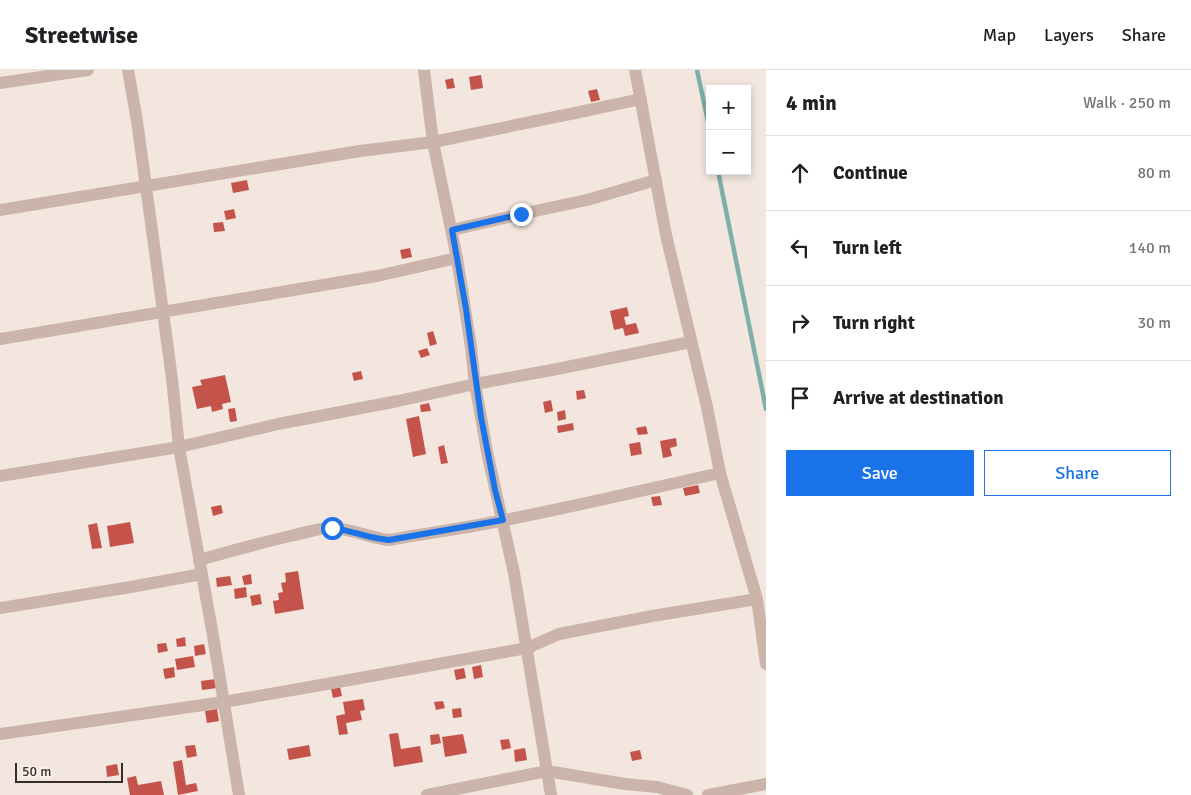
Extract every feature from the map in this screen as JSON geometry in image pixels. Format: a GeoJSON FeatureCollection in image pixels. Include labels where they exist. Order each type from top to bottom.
{"type":"FeatureCollection","features":[{"type":"Feature","properties":{"kind":"street"},"geometry":{"type":"LineString","coordinates":[[0,83],[88,70]]}},
{"type":"Feature","properties":{"kind":"street"},"geometry":{"type":"LineString","coordinates":[[128,70],[137,121],[163,312],[179,447],[239,795]]}},
{"type":"Feature","properties":{"kind":"street"},"geometry":{"type":"LineString","coordinates":[[424,70],[433,142],[452,230],[472,347],[475,384],[487,452],[514,573],[551,795]]}},
{"type":"Feature","properties":{"kind":"street"},"geometry":{"type":"LineString","coordinates":[[635,70],[666,235],[707,407],[720,473],[757,599],[766,664]]}},
{"type":"Feature","properties":{"kind":"street"},"geometry":{"type":"LineString","coordinates":[[0,210],[342,154],[433,142],[641,99]]}},
{"type":"Feature","properties":{"kind":"street"},"geometry":{"type":"LineString","coordinates":[[452,230],[587,200],[656,180]]}},
{"type":"Feature","properties":{"kind":"street"},"geometry":{"type":"LineString","coordinates":[[0,339],[377,276],[457,258]]}},
{"type":"Feature","properties":{"kind":"street"},"geometry":{"type":"LineString","coordinates":[[0,476],[179,447],[278,424],[690,342]]}},
{"type":"Feature","properties":{"kind":"street"},"geometry":{"type":"LineString","coordinates":[[199,560],[279,538],[322,529],[341,529],[389,540],[503,520],[720,473]]}},
{"type":"Feature","properties":{"kind":"street"},"geometry":{"type":"LineString","coordinates":[[0,608],[202,574]]}},
{"type":"Feature","properties":{"kind":"street"},"geometry":{"type":"LineString","coordinates":[[0,734],[224,702],[527,648],[560,634],[652,616],[757,599]]}},
{"type":"Feature","properties":{"kind":"street"},"geometry":{"type":"LineString","coordinates":[[426,795],[547,771],[625,784],[656,787],[687,795]]}},
{"type":"Feature","properties":{"kind":"street"},"geometry":{"type":"LineString","coordinates":[[708,795],[766,784]]}},
{"type":"Feature","properties":{"kind":"building"},"geometry":{"type":"Polygon","coordinates":[[[481,75],[483,88],[471,90],[469,77],[481,75]]]}},
{"type":"Feature","properties":{"kind":"building"},"geometry":{"type":"Polygon","coordinates":[[[453,78],[455,88],[447,89],[445,80],[453,78]]]}},
{"type":"Feature","properties":{"kind":"building"},"geometry":{"type":"Polygon","coordinates":[[[597,89],[600,100],[591,102],[588,91],[597,89]]]}},
{"type":"Feature","properties":{"kind":"building"},"geometry":{"type":"Polygon","coordinates":[[[247,180],[249,190],[233,193],[231,183],[247,180]]]}},
{"type":"Feature","properties":{"kind":"building"},"geometry":{"type":"Polygon","coordinates":[[[234,209],[236,218],[226,220],[224,211],[234,209]]]}},
{"type":"Feature","properties":{"kind":"building"},"geometry":{"type":"Polygon","coordinates":[[[223,222],[225,231],[214,232],[213,223],[223,222]]]}},
{"type":"Feature","properties":{"kind":"building"},"geometry":{"type":"Polygon","coordinates":[[[410,248],[412,257],[402,259],[400,250],[410,248]]]}},
{"type":"Feature","properties":{"kind":"building"},"geometry":{"type":"Polygon","coordinates":[[[627,307],[629,316],[624,317],[626,325],[636,323],[639,333],[625,336],[623,328],[614,330],[610,311],[627,307]]]}},
{"type":"Feature","properties":{"kind":"building"},"geometry":{"type":"Polygon","coordinates":[[[433,331],[437,344],[430,346],[427,333],[433,331]]]}},
{"type":"Feature","properties":{"kind":"building"},"geometry":{"type":"Polygon","coordinates":[[[427,348],[430,355],[421,358],[418,351],[427,348]]]}},
{"type":"Feature","properties":{"kind":"building"},"geometry":{"type":"Polygon","coordinates":[[[361,371],[363,379],[354,381],[352,373],[361,371]]]}},
{"type":"Feature","properties":{"kind":"building"},"geometry":{"type":"Polygon","coordinates":[[[225,375],[231,402],[222,404],[223,409],[212,412],[211,406],[197,409],[192,387],[202,385],[200,380],[225,375]]]}},
{"type":"Feature","properties":{"kind":"building"},"geometry":{"type":"Polygon","coordinates":[[[584,390],[586,398],[577,400],[576,391],[584,390]]]}},
{"type":"Feature","properties":{"kind":"building"},"geometry":{"type":"Polygon","coordinates":[[[551,400],[553,411],[545,413],[543,402],[551,400]]]}},
{"type":"Feature","properties":{"kind":"building"},"geometry":{"type":"Polygon","coordinates":[[[429,403],[431,411],[421,412],[420,405],[429,403]]]}},
{"type":"Feature","properties":{"kind":"building"},"geometry":{"type":"Polygon","coordinates":[[[235,408],[237,421],[230,422],[228,409],[235,408]]]}},
{"type":"Feature","properties":{"kind":"building"},"geometry":{"type":"Polygon","coordinates":[[[565,410],[566,419],[558,421],[557,412],[565,410]]]}},
{"type":"Feature","properties":{"kind":"building"},"geometry":{"type":"Polygon","coordinates":[[[419,416],[426,454],[413,457],[406,419],[419,416]]]}},
{"type":"Feature","properties":{"kind":"building"},"geometry":{"type":"Polygon","coordinates":[[[573,423],[574,430],[558,433],[557,426],[573,423]]]}},
{"type":"Feature","properties":{"kind":"building"},"geometry":{"type":"Polygon","coordinates":[[[646,426],[648,434],[638,435],[636,428],[646,426]]]}},
{"type":"Feature","properties":{"kind":"building"},"geometry":{"type":"Polygon","coordinates":[[[676,438],[677,446],[670,448],[672,456],[663,458],[660,441],[676,438]]]}},
{"type":"Feature","properties":{"kind":"building"},"geometry":{"type":"Polygon","coordinates":[[[640,442],[642,454],[631,456],[629,444],[640,442]]]}},
{"type":"Feature","properties":{"kind":"building"},"geometry":{"type":"Polygon","coordinates":[[[444,445],[448,463],[441,464],[438,447],[444,445]]]}},
{"type":"Feature","properties":{"kind":"building"},"geometry":{"type":"Polygon","coordinates":[[[698,485],[700,493],[685,496],[683,488],[698,485]]]}},
{"type":"Feature","properties":{"kind":"building"},"geometry":{"type":"Polygon","coordinates":[[[660,496],[662,505],[653,506],[651,497],[660,496]]]}},
{"type":"Feature","properties":{"kind":"building"},"geometry":{"type":"Polygon","coordinates":[[[221,505],[223,513],[213,516],[211,507],[221,505]]]}},
{"type":"Feature","properties":{"kind":"building"},"geometry":{"type":"Polygon","coordinates":[[[130,522],[134,543],[110,547],[107,526],[130,522]]]}},
{"type":"Feature","properties":{"kind":"building"},"geometry":{"type":"Polygon","coordinates":[[[97,523],[102,548],[92,549],[88,525],[97,523]]]}},
{"type":"Feature","properties":{"kind":"building"},"geometry":{"type":"Polygon","coordinates":[[[298,571],[304,609],[275,614],[273,601],[279,600],[278,593],[283,592],[281,583],[286,582],[285,573],[298,571]]]}},
{"type":"Feature","properties":{"kind":"building"},"geometry":{"type":"Polygon","coordinates":[[[251,574],[252,584],[244,585],[242,576],[251,574]]]}},
{"type":"Feature","properties":{"kind":"building"},"geometry":{"type":"Polygon","coordinates":[[[230,576],[232,585],[217,587],[216,578],[230,576]]]}},
{"type":"Feature","properties":{"kind":"building"},"geometry":{"type":"Polygon","coordinates":[[[246,587],[247,597],[235,599],[234,589],[246,587]]]}},
{"type":"Feature","properties":{"kind":"building"},"geometry":{"type":"Polygon","coordinates":[[[260,594],[262,604],[252,606],[250,596],[260,594]]]}},
{"type":"Feature","properties":{"kind":"building"},"geometry":{"type":"Polygon","coordinates":[[[185,637],[186,646],[177,647],[176,639],[185,637]]]}},
{"type":"Feature","properties":{"kind":"building"},"geometry":{"type":"Polygon","coordinates":[[[166,643],[168,651],[158,653],[157,644],[166,643]]]}},
{"type":"Feature","properties":{"kind":"building"},"geometry":{"type":"Polygon","coordinates":[[[204,644],[206,654],[195,656],[194,646],[204,644]]]}},
{"type":"Feature","properties":{"kind":"building"},"geometry":{"type":"Polygon","coordinates":[[[193,656],[195,667],[177,670],[175,659],[193,656]]]}},
{"type":"Feature","properties":{"kind":"building"},"geometry":{"type":"Polygon","coordinates":[[[481,665],[483,677],[474,679],[472,667],[481,665]]]}},
{"type":"Feature","properties":{"kind":"building"},"geometry":{"type":"Polygon","coordinates":[[[174,667],[175,677],[165,679],[163,669],[174,667]]]}},
{"type":"Feature","properties":{"kind":"building"},"geometry":{"type":"Polygon","coordinates":[[[464,668],[466,678],[456,680],[454,670],[464,668]]]}},
{"type":"Feature","properties":{"kind":"building"},"geometry":{"type":"Polygon","coordinates":[[[216,679],[217,688],[202,690],[201,681],[216,679]]]}},
{"type":"Feature","properties":{"kind":"building"},"geometry":{"type":"Polygon","coordinates":[[[340,687],[342,696],[333,698],[331,689],[340,687]]]}},
{"type":"Feature","properties":{"kind":"building"},"geometry":{"type":"Polygon","coordinates":[[[363,699],[365,710],[360,711],[362,720],[346,723],[348,734],[339,735],[336,716],[345,714],[343,702],[363,699]]]}},
{"type":"Feature","properties":{"kind":"building"},"geometry":{"type":"Polygon","coordinates":[[[443,701],[445,708],[436,710],[434,702],[443,701]]]}},
{"type":"Feature","properties":{"kind":"building"},"geometry":{"type":"Polygon","coordinates":[[[461,708],[462,717],[453,718],[452,709],[461,708]]]}},
{"type":"Feature","properties":{"kind":"building"},"geometry":{"type":"Polygon","coordinates":[[[217,709],[219,721],[207,723],[205,711],[217,709]]]}},
{"type":"Feature","properties":{"kind":"building"},"geometry":{"type":"Polygon","coordinates":[[[398,733],[401,749],[420,746],[423,762],[394,767],[389,734],[398,733]]]}},
{"type":"Feature","properties":{"kind":"building"},"geometry":{"type":"Polygon","coordinates":[[[439,734],[441,743],[431,745],[430,735],[439,734]]]}},
{"type":"Feature","properties":{"kind":"building"},"geometry":{"type":"Polygon","coordinates":[[[463,734],[467,753],[445,757],[442,737],[463,734]]]}},
{"type":"Feature","properties":{"kind":"building"},"geometry":{"type":"Polygon","coordinates":[[[509,739],[511,748],[502,750],[500,740],[509,739]]]}},
{"type":"Feature","properties":{"kind":"building"},"geometry":{"type":"Polygon","coordinates":[[[195,745],[197,756],[187,758],[185,746],[195,745]]]}},
{"type":"Feature","properties":{"kind":"building"},"geometry":{"type":"Polygon","coordinates":[[[309,745],[311,756],[289,760],[287,749],[309,745]]]}},
{"type":"Feature","properties":{"kind":"building"},"geometry":{"type":"Polygon","coordinates":[[[525,748],[527,760],[515,762],[514,750],[525,748]]]}},
{"type":"Feature","properties":{"kind":"building"},"geometry":{"type":"Polygon","coordinates":[[[640,750],[642,759],[632,761],[630,752],[640,750]]]}},
{"type":"Feature","properties":{"kind":"building"},"geometry":{"type":"Polygon","coordinates":[[[182,760],[186,785],[196,783],[198,791],[178,795],[173,762],[182,760]]]}},
{"type":"Feature","properties":{"kind":"building"},"geometry":{"type":"Polygon","coordinates":[[[117,764],[119,775],[107,777],[106,766],[117,764]]]}},
{"type":"Feature","properties":{"kind":"building"},"geometry":{"type":"Polygon","coordinates":[[[136,776],[138,785],[161,781],[164,795],[130,795],[127,778],[136,776]]]}},
{"type":"Feature","properties":{"kind":"waterway"},"geometry":{"type":"LineString","coordinates":[[697,70],[710,130]]}},
{"type":"Feature","properties":{"kind":"waterway"},"geometry":{"type":"LineString","coordinates":[[719,175],[766,409]]}},
{"type":"Feature","properties":{"kind":"route"},"geometry":{"type":"LineString","coordinates":[[332,528],[389,540],[503,520],[487,452],[475,384],[472,347],[452,230],[521,214]]}}]}
